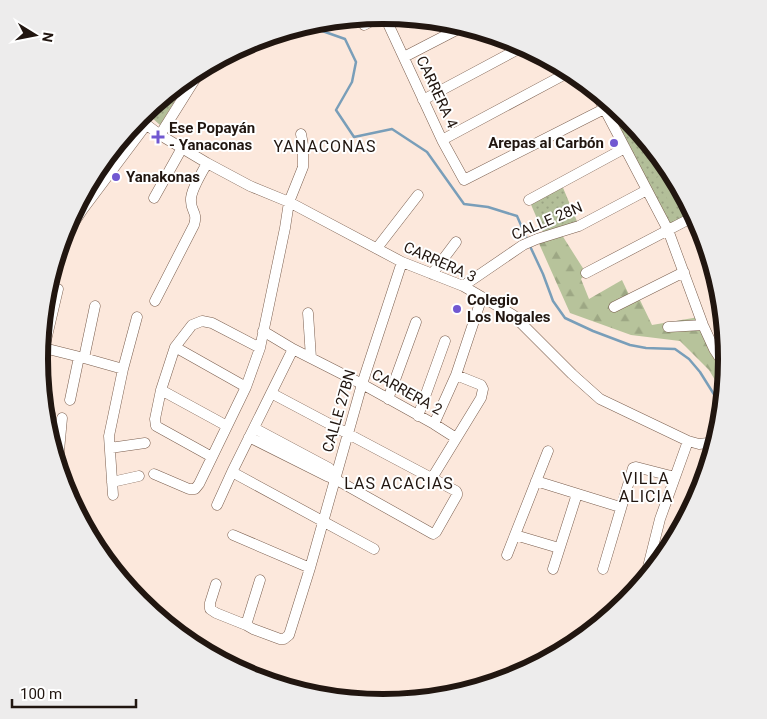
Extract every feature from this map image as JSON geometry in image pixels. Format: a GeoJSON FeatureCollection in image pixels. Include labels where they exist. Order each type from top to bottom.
{"type":"FeatureCollection","features":[{"type":"Feature","properties":{"kind":"street","name":"CARRERA 4"},"geometry":{"type":"LineString","coordinates":[[388,24],[442,140],[464,180],[604,109]]}},
{"type":"Feature","properties":{"kind":"street"},"geometry":{"type":"LineString","coordinates":[[404,57],[454,31]]}},
{"type":"Feature","properties":{"kind":"street"},"geometry":{"type":"LineString","coordinates":[[423,100],[515,51]]}},
{"type":"Feature","properties":{"kind":"street"},"geometry":{"type":"LineString","coordinates":[[442,140],[562,76]]}},
{"type":"Feature","properties":{"kind":"street"},"geometry":{"type":"LineString","coordinates":[[160,135],[192,83]]}},
{"type":"Feature","properties":{"kind":"street"},"geometry":{"type":"LineString","coordinates":[[602,104],[668,230],[703,325],[719,357]]}},
{"type":"Feature","properties":{"kind":"street","name":"CARRERA 3"},"geometry":{"type":"LineString","coordinates":[[144,124],[207,164],[250,186],[289,202],[402,262],[463,286],[513,315],[600,399],[688,441],[699,444],[709,443]]}},
{"type":"Feature","properties":{"kind":"street"},"geometry":{"type":"LineString","coordinates":[[154,474],[189,489],[195,489],[200,484],[246,387],[260,348],[289,202],[303,168],[301,134]]}},
{"type":"Feature","properties":{"kind":"street"},"geometry":{"type":"LineString","coordinates":[[101,178],[125,145]]}},
{"type":"Feature","properties":{"kind":"street"},"geometry":{"type":"LineString","coordinates":[[154,198],[182,148]]}},
{"type":"Feature","properties":{"kind":"street"},"geometry":{"type":"LineString","coordinates":[[530,200],[625,148]]}},
{"type":"Feature","properties":{"kind":"street"},"geometry":{"type":"LineString","coordinates":[[155,301],[194,225],[196,218],[190,200],[207,164]]}},
{"type":"Feature","properties":{"kind":"street","name":"CALLE 28N"},"geometry":{"type":"LineString","coordinates":[[463,286],[523,245],[579,226],[647,190]]}},
{"type":"Feature","properties":{"kind":"street"},"geometry":{"type":"LineString","coordinates":[[377,248],[418,195]]}},
{"type":"Feature","properties":{"kind":"street"},"geometry":{"type":"LineString","coordinates":[[586,274],[689,219]]}},
{"type":"Feature","properties":{"kind":"street"},"geometry":{"type":"LineString","coordinates":[[432,274],[456,242]]}},
{"type":"Feature","properties":{"kind":"street","name":"CALLE 27BN"},"geometry":{"type":"LineString","coordinates":[[246,624],[253,629],[280,639],[284,639],[290,634],[362,384],[402,262]]}},
{"type":"Feature","properties":{"kind":"street"},"geometry":{"type":"LineString","coordinates":[[614,307],[684,272]]}},
{"type":"Feature","properties":{"kind":"street"},"geometry":{"type":"LineString","coordinates":[[51,314],[58,289]]}},
{"type":"Feature","properties":{"kind":"street"},"geometry":{"type":"LineString","coordinates":[[434,424],[456,375],[482,297]]}},
{"type":"Feature","properties":{"kind":"street"},"geometry":{"type":"LineString","coordinates":[[70,400],[95,306]]}},
{"type":"Feature","properties":{"kind":"street"},"geometry":{"type":"LineString","coordinates":[[308,313],[311,358]]}},
{"type":"Feature","properties":{"kind":"street"},"geometry":{"type":"LineString","coordinates":[[113,495],[109,436],[123,369],[138,317]]}},
{"type":"Feature","properties":{"kind":"street"},"geometry":{"type":"LineString","coordinates":[[212,457],[156,426],[155,419],[161,390],[175,347],[192,325],[202,322],[212,323],[260,348]]}},
{"type":"Feature","properties":{"kind":"street"},"geometry":{"type":"LineString","coordinates":[[388,399],[416,322]]}},
{"type":"Feature","properties":{"kind":"street"},"geometry":{"type":"LineString","coordinates":[[668,328],[703,325]]}},
{"type":"Feature","properties":{"kind":"street","name":"CARRERA 2"},"geometry":{"type":"LineString","coordinates":[[263,331],[293,349],[362,384],[456,438]]}},
{"type":"Feature","properties":{"kind":"street"},"geometry":{"type":"LineString","coordinates":[[418,416],[445,341]]}},
{"type":"Feature","properties":{"kind":"street"},"geometry":{"type":"LineString","coordinates":[[175,347],[246,387]]}},
{"type":"Feature","properties":{"kind":"street"},"geometry":{"type":"LineString","coordinates":[[48,349],[123,369]]}},
{"type":"Feature","properties":{"kind":"street"},"geometry":{"type":"LineString","coordinates":[[217,505],[293,349]]}},
{"type":"Feature","properties":{"kind":"street"},"geometry":{"type":"LineString","coordinates":[[432,478],[482,398],[483,390],[481,385],[456,375]]}},
{"type":"Feature","properties":{"kind":"street"},"geometry":{"type":"LineString","coordinates":[[161,390],[227,426]]}},
{"type":"Feature","properties":{"kind":"street"},"geometry":{"type":"LineString","coordinates":[[251,433],[329,468],[335,479],[434,534],[457,496],[457,493],[432,478],[271,393]]}},
{"type":"Feature","properties":{"kind":"street"},"geometry":{"type":"LineString","coordinates":[[58,441],[62,418]]}},
{"type":"Feature","properties":{"kind":"street"},"geometry":{"type":"LineString","coordinates":[[648,566],[660,519],[688,441]]}},
{"type":"Feature","properties":{"kind":"street"},"geometry":{"type":"LineString","coordinates":[[110,448],[145,443]]}},
{"type":"Feature","properties":{"kind":"street"},"geometry":{"type":"LineString","coordinates":[[508,555],[548,451]]}},
{"type":"Feature","properties":{"kind":"street"},"geometry":{"type":"LineString","coordinates":[[602,569],[633,468],[636,467],[675,477]]}},
{"type":"Feature","properties":{"kind":"street"},"geometry":{"type":"LineString","coordinates":[[232,472],[374,549]]}},
{"type":"Feature","properties":{"kind":"street"},"geometry":{"type":"LineString","coordinates":[[112,482],[139,476]]}},
{"type":"Feature","properties":{"kind":"street"},"geometry":{"type":"LineString","coordinates":[[536,481],[620,507]]}},
{"type":"Feature","properties":{"kind":"street"},"geometry":{"type":"LineString","coordinates":[[553,569],[577,494]]}},
{"type":"Feature","properties":{"kind":"street"},"geometry":{"type":"LineString","coordinates":[[233,535],[310,568]]}},
{"type":"Feature","properties":{"kind":"street"},"geometry":{"type":"LineString","coordinates":[[515,535],[559,548]]}},
{"type":"Feature","properties":{"kind":"street"},"geometry":{"type":"LineString","coordinates":[[216,584],[210,608],[216,613],[246,624],[260,580]]}},
{"type":"Feature","properties":{"kind":"green space"},"geometry":{"type":"Polygon","coordinates":[[[180,92],[160,125],[151,117],[180,92]]]}},
{"type":"Feature","properties":{"kind":"green space"},"geometry":{"type":"Polygon","coordinates":[[[609,110],[650,155],[685,211],[689,219],[668,230],[609,110]]]}},
{"type":"Feature","properties":{"kind":"green space"},"geometry":{"type":"Polygon","coordinates":[[[664,174],[679,201],[671,206],[656,178],[664,174]]]}},
{"type":"Feature","properties":{"kind":"green space"},"geometry":{"type":"Polygon","coordinates":[[[561,183],[579,226],[545,237],[529,200],[561,183]]]}},
{"type":"Feature","properties":{"kind":"green space"},"geometry":{"type":"Polygon","coordinates":[[[560,232],[586,273],[581,279],[589,299],[622,280],[631,299],[639,298],[652,325],[699,317],[719,353],[718,386],[709,370],[680,341],[631,335],[570,313],[537,239],[560,232]]]}},
{"type":"Feature","properties":{"kind":"waterway"},"geometry":{"type":"LineString","coordinates":[[319,30],[345,39],[356,62],[352,82],[336,110],[354,137],[392,129],[427,152],[464,204],[488,207],[517,216],[527,239]]}},
{"type":"Feature","properties":{"kind":"waterway"},"geometry":{"type":"LineString","coordinates":[[529,244],[553,301],[565,318],[630,345],[646,348],[675,349],[689,359],[700,372],[717,399]]}},
{"type":"Feature","properties":{"kind":"place","name":"Ese Popayán - Yanaconas"},"geometry":{"type":"Point","coordinates":[158,137]}},
{"type":"Feature","properties":{"kind":"place","name":"Arepas al Carbón"},"geometry":{"type":"Point","coordinates":[614,143]}},
{"type":"Feature","properties":{"kind":"place","name":"Yanakonas"},"geometry":{"type":"Point","coordinates":[116,177]}},
{"type":"Feature","properties":{"kind":"place","name":"Colegio Los Nogales"},"geometry":{"type":"Point","coordinates":[457,309]}},
{"type":"Feature","properties":{"kind":"district","name":"YANACONAS"},"geometry":{"type":"Point","coordinates":[325,146]}},
{"type":"Feature","properties":{"kind":"district","name":"LAS ACACIAS"},"geometry":{"type":"Point","coordinates":[399,483]}},
{"type":"Feature","properties":{"kind":"district","name":"VILLA ALICIA"},"geometry":{"type":"Point","coordinates":[646,487]}}]}
